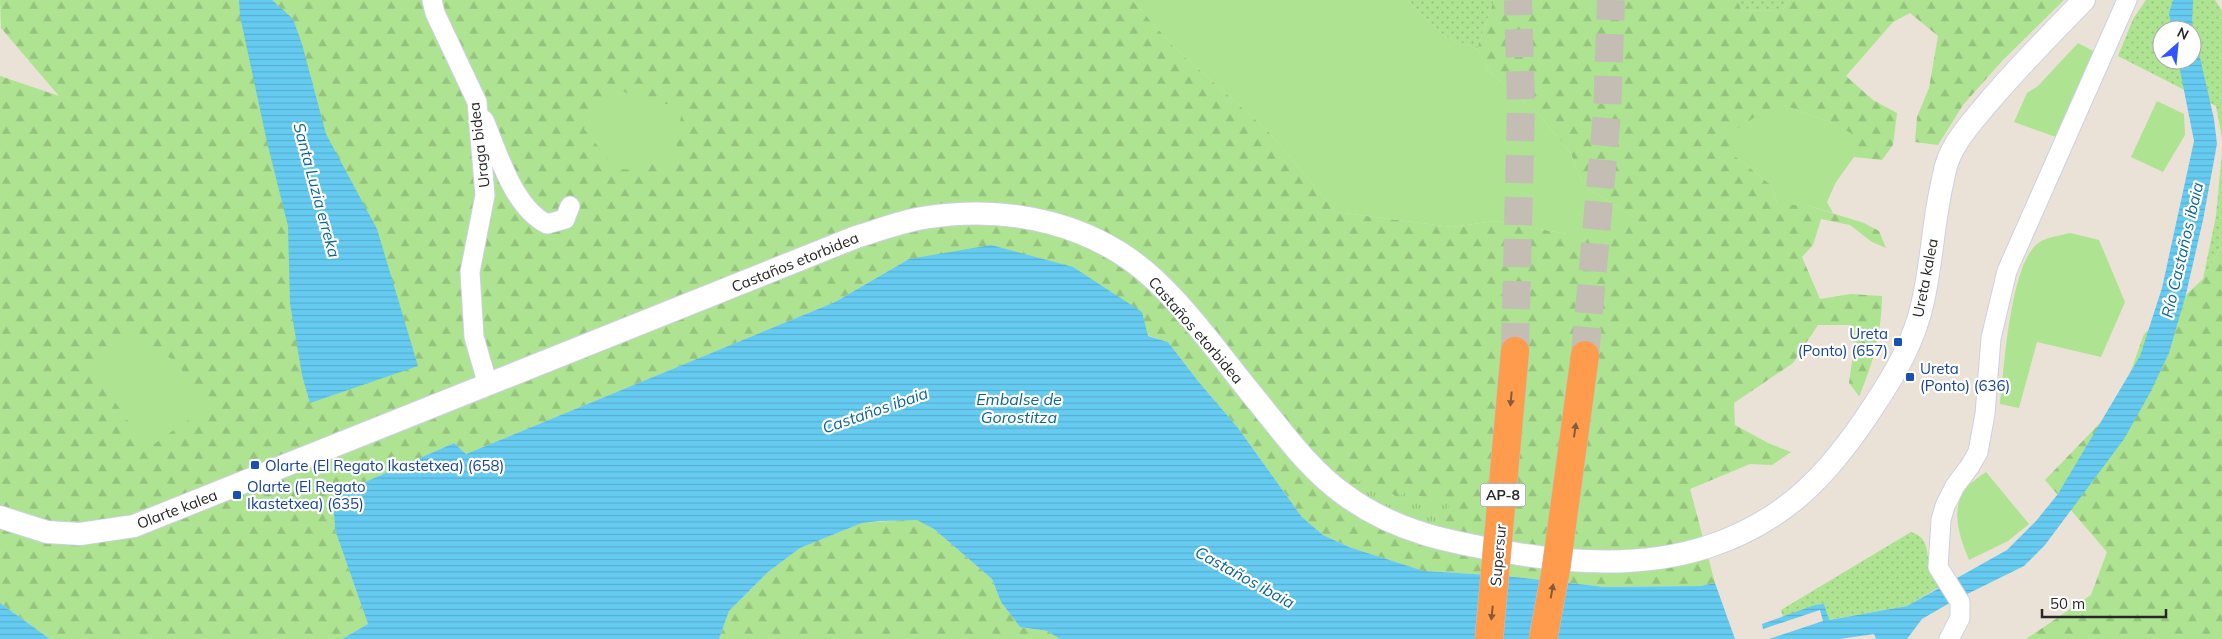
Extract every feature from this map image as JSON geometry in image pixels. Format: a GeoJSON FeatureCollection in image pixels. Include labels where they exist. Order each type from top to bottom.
{"type":"FeatureCollection","features":[{"type":"Feature","properties":{"kind":"highway","name":"Supersur"},"geometry":{"type":"LineString","coordinates":[[1489,639],[1515,350]]}},
{"type":"Feature","properties":{"kind":"highway"},"geometry":{"type":"LineString","coordinates":[[1543,639],[1556,569],[1585,355]]}},
{"type":"Feature","properties":{"kind":"street","name":"Uraga bidea"},"geometry":{"type":"LineString","coordinates":[[432,0],[435,13],[477,102],[485,195],[470,272],[474,337],[488,385]]}},
{"type":"Feature","properties":{"kind":"street","name":"Ureta kalea"},"geometry":{"type":"LineString","coordinates":[[1710,546],[1754,527],[1796,500],[1822,476],[1849,444],[1890,381],[1910,341],[1918,319],[1924,298],[1939,195],[1947,160],[1965,130],[2006,81],[2084,0]]}},
{"type":"Feature","properties":{"kind":"street"},"geometry":{"type":"LineString","coordinates":[[1949,639],[1960,618],[1960,602],[1938,567],[1940,520],[1955,486],[1978,452],[1985,414],[1991,338],[2007,271],[2127,0]]}},
{"type":"Feature","properties":{"kind":"street"},"geometry":{"type":"LineString","coordinates":[[477,102],[510,181],[525,205],[539,220],[547,224],[565,219],[570,206]]}},
{"type":"Feature","properties":{"kind":"street","name":"Castaños etorbidea"},"geometry":{"type":"LineString","coordinates":[[488,385],[856,237],[923,218],[966,212],[1020,216],[1043,220],[1086,235],[1130,260],[1155,280],[1188,316],[1304,458],[1321,476],[1356,503],[1394,523],[1450,542],[1538,557],[1625,560],[1667,556],[1710,546]]}},
{"type":"Feature","properties":{"kind":"street","name":"Olarte kalea"},"geometry":{"type":"LineString","coordinates":[[0,517],[47,532],[80,534],[134,526],[488,385]]}},
{"type":"Feature","properties":{"kind":"green space"},"geometry":{"type":"Polygon","coordinates":[[[0,0],[1132,0],[1174,47],[1268,131],[1336,212],[1452,227],[1495,221],[1567,234],[1634,217],[1584,186],[1570,152],[1540,116],[1491,73],[1477,49],[1494,0],[1737,0],[1742,11],[1783,10],[1788,0],[2064,0],[2002,61],[1963,105],[1938,145],[1915,142],[1917,117],[1929,88],[1938,36],[1910,13],[1893,22],[1846,76],[1873,100],[1897,113],[1893,145],[1882,160],[1854,157],[1850,133],[1827,121],[1783,105],[1735,156],[1771,185],[1778,205],[1806,205],[1864,223],[1879,231],[1886,248],[1872,242],[1850,225],[1821,219],[1813,245],[1802,257],[1820,299],[1851,294],[1882,296],[1878,334],[1869,372],[1859,396],[1849,383],[1854,348],[1851,325],[1818,325],[1793,363],[1734,403],[1735,425],[1768,443],[1791,452],[1772,465],[1750,464],[1690,489],[1715,583],[1700,586],[1605,587],[1507,576],[1424,571],[1349,547],[1323,535],[1302,517],[1238,428],[1168,342],[909,259],[835,302],[466,454],[454,443],[333,496],[335,530],[368,624],[342,639],[50,639],[0,603],[0,76],[59,96],[1,28],[0,0]]]}},
{"type":"Feature","properties":{"kind":"green space"},"geometry":{"type":"Polygon","coordinates":[[[1132,0],[1407,0],[1444,36],[1477,49],[1491,73],[1540,116],[1570,152],[1584,186],[1634,217],[1623,238],[1567,234],[1495,221],[1452,227],[1336,212],[1268,131],[1174,47],[1132,0]]]}},
{"type":"Feature","properties":{"kind":"green space"},"geometry":{"type":"Polygon","coordinates":[[[1407,0],[1494,0],[1477,49],[1444,36],[1407,0]]]}},
{"type":"Feature","properties":{"kind":"green space"},"geometry":{"type":"Polygon","coordinates":[[[1737,0],[1788,0],[1783,10],[1742,11],[1737,0]]]}},
{"type":"Feature","properties":{"kind":"green space"},"geometry":{"type":"Polygon","coordinates":[[[2146,0],[2215,0],[2222,11],[2222,138],[2216,106],[2118,56],[2133,19],[2146,0]]]}},
{"type":"Feature","properties":{"kind":"green space"},"geometry":{"type":"Polygon","coordinates":[[[2078,43],[2095,52],[2056,137],[2014,122],[2027,93],[2038,86],[2078,43]]]}},
{"type":"Feature","properties":{"kind":"green space"},"geometry":{"type":"Polygon","coordinates":[[[612,86],[650,104],[683,104],[674,160],[644,158],[638,170],[616,169],[584,129],[612,86]]]}},
{"type":"Feature","properties":{"kind":"green space"},"geometry":{"type":"Polygon","coordinates":[[[2157,101],[2184,114],[2185,135],[2163,172],[2131,157],[2157,101]]]}},
{"type":"Feature","properties":{"kind":"green space"},"geometry":{"type":"Polygon","coordinates":[[[1783,105],[1827,121],[1851,133],[1854,157],[1836,182],[1827,202],[1833,213],[1806,205],[1778,205],[1771,185],[1735,156],[1730,133],[1755,117],[1783,105]]]}},
{"type":"Feature","properties":{"kind":"green space"},"geometry":{"type":"Polygon","coordinates":[[[2222,152],[2222,245],[2203,279],[2216,216],[2222,152]]]}},
{"type":"Feature","properties":{"kind":"green space"},"geometry":{"type":"Polygon","coordinates":[[[2070,233],[2099,240],[2125,302],[2101,357],[2037,342],[2019,408],[2000,404],[2006,344],[2014,296],[2020,274],[2028,256],[2037,244],[2048,238],[2070,233]]]}},
{"type":"Feature","properties":{"kind":"green space"},"geometry":{"type":"Polygon","coordinates":[[[2222,245],[2222,639],[2026,639],[2091,595],[2107,552],[2045,480],[2101,422],[2127,382],[2144,334],[2203,279],[2222,245]]]}},
{"type":"Feature","properties":{"kind":"green space"},"geometry":{"type":"Polygon","coordinates":[[[131,338],[172,359],[211,404],[147,449],[98,377],[93,361],[131,338]]]}},
{"type":"Feature","properties":{"kind":"green space"},"geometry":{"type":"Polygon","coordinates":[[[1986,472],[2029,524],[2008,541],[1969,560],[1960,534],[1957,515],[1958,506],[1960,497],[1965,489],[1986,472]]]}},
{"type":"Feature","properties":{"kind":"green space"},"geometry":{"type":"Polygon","coordinates":[[[1364,476],[1399,498],[1403,493],[1432,498],[1450,504],[1440,530],[1406,518],[1353,490],[1364,476]]]}},
{"type":"Feature","properties":{"kind":"green space"},"geometry":{"type":"Polygon","coordinates":[[[917,519],[934,529],[992,579],[1001,602],[1020,627],[1047,631],[1060,639],[719,639],[729,611],[768,572],[800,548],[862,523],[917,519]]]}},
{"type":"Feature","properties":{"kind":"green space"},"geometry":{"type":"Polygon","coordinates":[[[1911,532],[1924,542],[1930,569],[1941,586],[1907,606],[1828,620],[1824,604],[1783,617],[1781,610],[1911,532]]]}},
{"type":"Feature","properties":{"kind":"water","name":"Santa Luzia erreka"},"geometry":{"type":"Polygon","coordinates":[[[239,0],[272,0],[293,19],[302,44],[326,134],[377,229],[418,366],[310,403],[302,375],[290,303],[288,226],[267,142],[240,16],[239,0]]]}},
{"type":"Feature","properties":{"kind":"water"},"geometry":{"type":"Polygon","coordinates":[[[2173,0],[2193,0],[2192,20],[2170,20],[2169,13],[2173,0]]]}},
{"type":"Feature","properties":{"kind":"water","name":"Río Castaños ibaia"},"geometry":{"type":"Polygon","coordinates":[[[2202,67],[2214,119],[2217,144],[2203,220],[2186,294],[2169,353],[2151,391],[2124,439],[2045,545],[2024,566],[1953,601],[1922,619],[1907,639],[1876,639],[1874,634],[1840,639],[1769,639],[1823,621],[1820,610],[1763,629],[1762,624],[1815,605],[1824,604],[1829,620],[1907,606],[2007,550],[2036,521],[2058,494],[2140,356],[2162,288],[2194,141],[2180,70],[2202,70],[2202,67]]]}},
{"type":"Feature","properties":{"kind":"water","name":"Embalse de Gorostitza"},"geometry":{"type":"Polygon","coordinates":[[[991,245],[1073,267],[1142,312],[1148,336],[1168,342],[1238,428],[1302,517],[1323,535],[1349,547],[1424,571],[1507,576],[1605,587],[1700,586],[1715,583],[1735,639],[1060,639],[1047,631],[1020,627],[1001,602],[992,579],[934,529],[917,520],[862,523],[800,548],[768,572],[729,611],[719,639],[342,639],[368,624],[335,530],[333,496],[454,443],[466,454],[835,302],[909,259],[991,245]]]}},
{"type":"Feature","properties":{"kind":"water"},"geometry":{"type":"Polygon","coordinates":[[[0,603],[50,639],[0,639],[0,603]]]}},
{"type":"Feature","properties":{"kind":"tunnel"},"geometry":{"type":"LineString","coordinates":[[1515,351],[1521,105],[1518,0]]}},
{"type":"Feature","properties":{"kind":"tunnel"},"geometry":{"type":"LineString","coordinates":[[1585,355],[1607,113],[1611,0]]}},
{"type":"Feature","properties":{"kind":"place","name":"Ureta (Ponto) (657)"},"geometry":{"type":"Point","coordinates":[1898,342]}},
{"type":"Feature","properties":{"kind":"place","name":"Ureta (Ponto) (636)"},"geometry":{"type":"Point","coordinates":[1910,377]}},
{"type":"Feature","properties":{"kind":"place","name":"Olarte (El Regato Ikastetxea) (658)"},"geometry":{"type":"Point","coordinates":[255,465]}},
{"type":"Feature","properties":{"kind":"place","name":"Olarte (El Regato Ikastetxea) (635)"},"geometry":{"type":"Point","coordinates":[237,495]}},
{"type":"Feature","properties":{"kind":"water label","name":"Castaños ibaia"},"geometry":{"type":"Point","coordinates":[875,410]}},
{"type":"Feature","properties":{"kind":"water label","name":"Castaños ibaia"},"geometry":{"type":"Point","coordinates":[1245,577]}}]}
